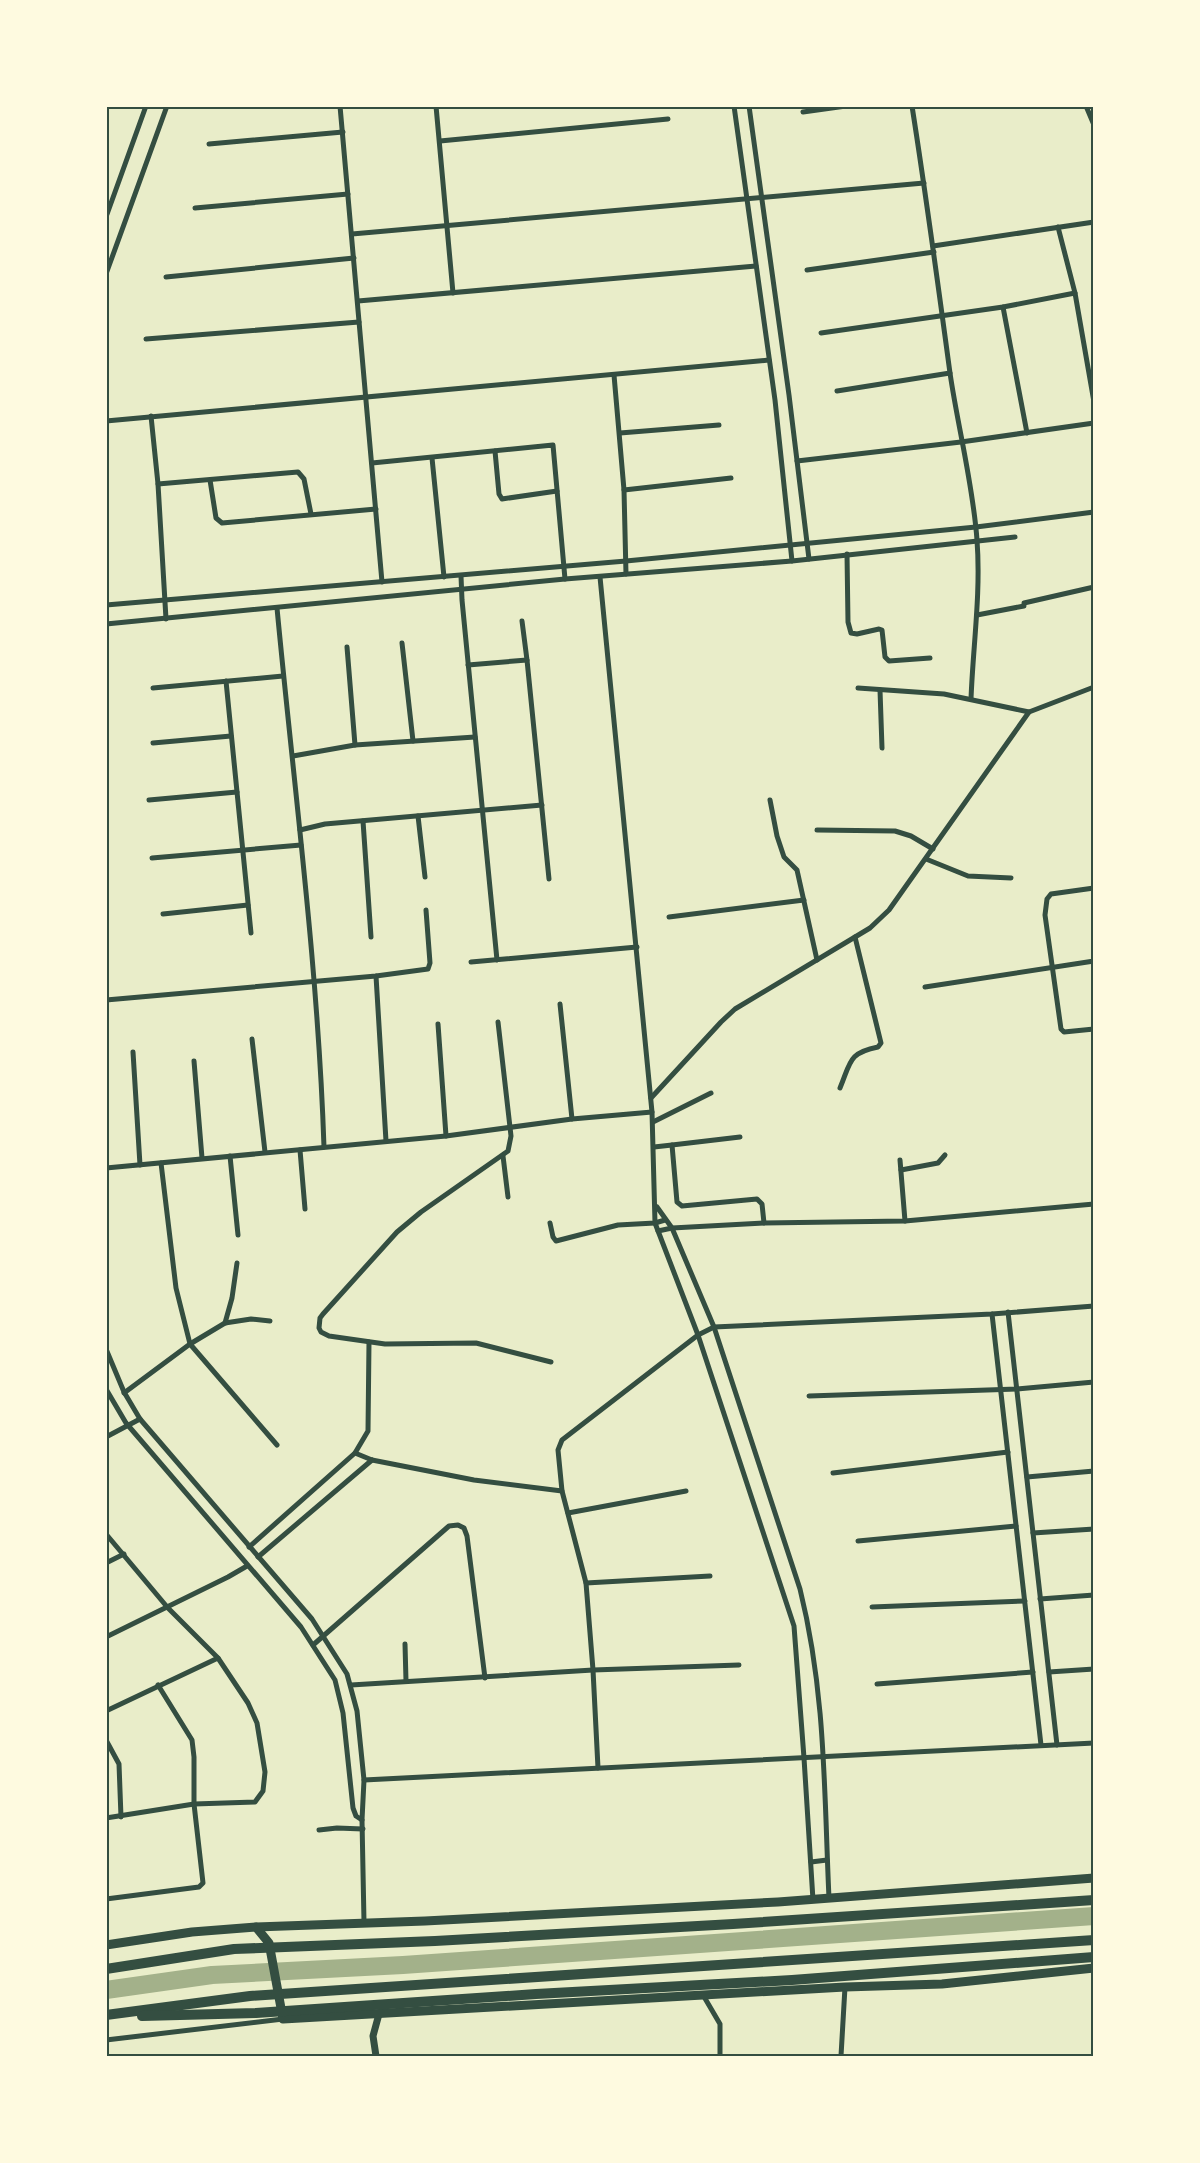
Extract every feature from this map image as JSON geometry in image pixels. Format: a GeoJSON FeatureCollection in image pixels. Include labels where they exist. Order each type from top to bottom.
{"type":"FeatureCollection","features":[{"type":"Feature","properties":{"kind":"highway"},"geometry":{"type":"LineString","coordinates":[[106,1969],[234,1949],[435,1941],[1094,1900]]}},
{"type":"Feature","properties":{"kind":"highway"},"geometry":{"type":"LineString","coordinates":[[106,2016],[250,1996],[1094,1940]]}},
{"type":"Feature","properties":{"kind":"highway"},"geometry":{"type":"LineString","coordinates":[[106,2016],[256,2013],[878,1974],[1094,1957]]}},
{"type":"Feature","properties":{"kind":"main road"},"geometry":{"type":"LineString","coordinates":[[106,1945],[192,1932],[277,1925],[512,1917],[813,1900],[1094,1878]]}},
{"type":"Feature","properties":{"kind":"main road"},"geometry":{"type":"LineString","coordinates":[[269,1944],[277,1925]]}},
{"type":"Feature","properties":{"kind":"main road"},"geometry":{"type":"LineString","coordinates":[[256,1927],[269,1944],[283,2019],[845,1987],[942,1984],[1094,1968]]}},
{"type":"Feature","properties":{"kind":"street"},"geometry":{"type":"LineString","coordinates":[[106,217],[146,106]]}},
{"type":"Feature","properties":{"kind":"street"},"geometry":{"type":"LineString","coordinates":[[107,269],[167,106]]}},
{"type":"Feature","properties":{"kind":"street"},"geometry":{"type":"LineString","coordinates":[[340,106],[382,582]]}},
{"type":"Feature","properties":{"kind":"street"},"geometry":{"type":"LineString","coordinates":[[436,106],[453,292]]}},
{"type":"Feature","properties":{"kind":"street"},"geometry":{"type":"LineString","coordinates":[[734,106],[769,360],[792,561]]}},
{"type":"Feature","properties":{"kind":"street"},"geometry":{"type":"LineString","coordinates":[[749,106],[809,559]]}},
{"type":"Feature","properties":{"kind":"street"},"geometry":{"type":"LineString","coordinates":[[802,112],[846,106]]}},
{"type":"Feature","properties":{"kind":"street"},"geometry":{"type":"LineString","coordinates":[[912,106],[944,315],[950,373],[976,527],[977,615],[971,699]]}},
{"type":"Feature","properties":{"kind":"street"},"geometry":{"type":"LineString","coordinates":[[1086,106],[1094,125]]}},
{"type":"Feature","properties":{"kind":"street"},"geometry":{"type":"LineString","coordinates":[[440,141],[668,119]]}},
{"type":"Feature","properties":{"kind":"street"},"geometry":{"type":"LineString","coordinates":[[209,144],[343,132]]}},
{"type":"Feature","properties":{"kind":"street"},"geometry":{"type":"LineString","coordinates":[[352,234],[924,183]]}},
{"type":"Feature","properties":{"kind":"street"},"geometry":{"type":"LineString","coordinates":[[195,208],[348,194]]}},
{"type":"Feature","properties":{"kind":"street"},"geometry":{"type":"LineString","coordinates":[[807,270],[1094,222]]}},
{"type":"Feature","properties":{"kind":"street"},"geometry":{"type":"LineString","coordinates":[[1058,227],[1075,293],[1094,402]]}},
{"type":"Feature","properties":{"kind":"street"},"geometry":{"type":"LineString","coordinates":[[166,277],[354,258]]}},
{"type":"Feature","properties":{"kind":"street"},"geometry":{"type":"LineString","coordinates":[[358,301],[756,266]]}},
{"type":"Feature","properties":{"kind":"street"},"geometry":{"type":"LineString","coordinates":[[821,333],[1003,307],[1075,293]]}},
{"type":"Feature","properties":{"kind":"street"},"geometry":{"type":"LineString","coordinates":[[1003,307],[1027,433]]}},
{"type":"Feature","properties":{"kind":"street"},"geometry":{"type":"LineString","coordinates":[[146,339],[359,322]]}},
{"type":"Feature","properties":{"kind":"street"},"geometry":{"type":"LineString","coordinates":[[106,421],[769,360]]}},
{"type":"Feature","properties":{"kind":"street"},"geometry":{"type":"LineString","coordinates":[[837,391],[950,373]]}},
{"type":"Feature","properties":{"kind":"street"},"geometry":{"type":"LineString","coordinates":[[614,375],[624,490],[626,574]]}},
{"type":"Feature","properties":{"kind":"street"},"geometry":{"type":"LineString","coordinates":[[151,416],[158,484],[166,619]]}},
{"type":"Feature","properties":{"kind":"street"},"geometry":{"type":"LineString","coordinates":[[797,460],[1094,423]]}},
{"type":"Feature","properties":{"kind":"street"},"geometry":{"type":"LineString","coordinates":[[620,433],[720,425]]}},
{"type":"Feature","properties":{"kind":"street"},"geometry":{"type":"LineString","coordinates":[[372,463],[553,445],[565,579]]}},
{"type":"Feature","properties":{"kind":"street"},"geometry":{"type":"LineString","coordinates":[[495,451],[499,494],[502,499],[557,491]]}},
{"type":"Feature","properties":{"kind":"street"},"geometry":{"type":"LineString","coordinates":[[432,458],[444,577]]}},
{"type":"Feature","properties":{"kind":"street"},"geometry":{"type":"LineString","coordinates":[[158,484],[298,472],[304,479],[311,514]]}},
{"type":"Feature","properties":{"kind":"street"},"geometry":{"type":"LineString","coordinates":[[624,490],[731,478]]}},
{"type":"Feature","properties":{"kind":"street"},"geometry":{"type":"LineString","coordinates":[[210,480],[216,518],[220,522],[376,509]]}},
{"type":"Feature","properties":{"kind":"street"},"geometry":{"type":"LineString","coordinates":[[106,605],[626,561],[976,527],[1094,512]]}},
{"type":"Feature","properties":{"kind":"street"},"geometry":{"type":"LineString","coordinates":[[106,624],[565,579],[792,561],[1015,537]]}},
{"type":"Feature","properties":{"kind":"street"},"geometry":{"type":"LineString","coordinates":[[847,554],[848,622],[851,633],[882,630],[885,657],[889,661],[930,658]]}},
{"type":"Feature","properties":{"kind":"street"},"geometry":{"type":"LineString","coordinates":[[461,576],[481,810],[497,960]]}},
{"type":"Feature","properties":{"kind":"street"},"geometry":{"type":"LineString","coordinates":[[600,577],[651,1098],[655,1223],[698,1335],[794,1626],[813,1900]]}},
{"type":"Feature","properties":{"kind":"street"},"geometry":{"type":"LineString","coordinates":[[977,615],[1008,610],[1024,606],[1024,603],[1094,587]]}},
{"type":"Feature","properties":{"kind":"street"},"geometry":{"type":"LineString","coordinates":[[277,608],[294,756],[314,982],[324,1147]]}},
{"type":"Feature","properties":{"kind":"street"},"geometry":{"type":"LineString","coordinates":[[522,621],[549,879]]}},
{"type":"Feature","properties":{"kind":"street"},"geometry":{"type":"LineString","coordinates":[[402,643],[413,741]]}},
{"type":"Feature","properties":{"kind":"street"},"geometry":{"type":"LineString","coordinates":[[347,647],[355,745]]}},
{"type":"Feature","properties":{"kind":"street"},"geometry":{"type":"LineString","coordinates":[[468,665],[527,660]]}},
{"type":"Feature","properties":{"kind":"street"},"geometry":{"type":"LineString","coordinates":[[153,688],[284,676]]}},
{"type":"Feature","properties":{"kind":"street"},"geometry":{"type":"LineString","coordinates":[[226,681],[250,933]]}},
{"type":"Feature","properties":{"kind":"street"},"geometry":{"type":"LineString","coordinates":[[858,688],[944,694],[1029,712],[1094,687]]}},
{"type":"Feature","properties":{"kind":"street"},"geometry":{"type":"LineString","coordinates":[[880,690],[882,748]]}},
{"type":"Feature","properties":{"kind":"street"},"geometry":{"type":"LineString","coordinates":[[651,1098],[735,1009],[870,928],[889,910],[1029,712]]}},
{"type":"Feature","properties":{"kind":"street"},"geometry":{"type":"LineString","coordinates":[[153,743],[231,736]]}},
{"type":"Feature","properties":{"kind":"street"},"geometry":{"type":"LineString","coordinates":[[294,756],[355,745],[475,737]]}},
{"type":"Feature","properties":{"kind":"street"},"geometry":{"type":"LineString","coordinates":[[149,800],[237,792]]}},
{"type":"Feature","properties":{"kind":"street"},"geometry":{"type":"LineString","coordinates":[[770,800],[784,857],[797,870],[817,960]]}},
{"type":"Feature","properties":{"kind":"street"},"geometry":{"type":"LineString","coordinates":[[300,830],[325,824],[542,805]]}},
{"type":"Feature","properties":{"kind":"street"},"geometry":{"type":"LineString","coordinates":[[418,816],[425,877]]}},
{"type":"Feature","properties":{"kind":"street"},"geometry":{"type":"LineString","coordinates":[[363,821],[371,937]]}},
{"type":"Feature","properties":{"kind":"street"},"geometry":{"type":"LineString","coordinates":[[817,830],[895,831],[912,836],[933,849]]}},
{"type":"Feature","properties":{"kind":"street"},"geometry":{"type":"LineString","coordinates":[[152,858],[301,845]]}},
{"type":"Feature","properties":{"kind":"street"},"geometry":{"type":"LineString","coordinates":[[926,859],[968,876],[1011,878]]}},
{"type":"Feature","properties":{"kind":"street"},"geometry":{"type":"LineString","coordinates":[[1094,888],[1052,894],[1047,899],[1045,915],[1061,1029],[1069,1033],[1094,1029]]}},
{"type":"Feature","properties":{"kind":"street"},"geometry":{"type":"LineString","coordinates":[[669,917],[804,900]]}},
{"type":"Feature","properties":{"kind":"street"},"geometry":{"type":"LineString","coordinates":[[163,914],[248,905]]}},
{"type":"Feature","properties":{"kind":"street"},"geometry":{"type":"LineString","coordinates":[[106,1000],[376,976],[429,968],[426,910]]}},
{"type":"Feature","properties":{"kind":"street"},"geometry":{"type":"LineString","coordinates":[[840,1088],[856,1054],[862,1050],[878,1047],[880,1043],[855,937]]}},
{"type":"Feature","properties":{"kind":"street"},"geometry":{"type":"LineString","coordinates":[[471,962],[637,947]]}},
{"type":"Feature","properties":{"kind":"street"},"geometry":{"type":"LineString","coordinates":[[925,987],[1094,961]]}},
{"type":"Feature","properties":{"kind":"street"},"geometry":{"type":"LineString","coordinates":[[376,976],[386,1141]]}},
{"type":"Feature","properties":{"kind":"street"},"geometry":{"type":"LineString","coordinates":[[560,1004],[572,1119]]}},
{"type":"Feature","properties":{"kind":"street"},"geometry":{"type":"LineString","coordinates":[[498,1022],[509,1128],[509,1149],[503,1156],[429,1206],[397,1232],[320,1318],[319,1328],[324,1334],[369,1342],[476,1343],[551,1362]]}},
{"type":"Feature","properties":{"kind":"street"},"geometry":{"type":"LineString","coordinates":[[438,1024],[446,1136]]}},
{"type":"Feature","properties":{"kind":"street"},"geometry":{"type":"LineString","coordinates":[[252,1039],[265,1152]]}},
{"type":"Feature","properties":{"kind":"street"},"geometry":{"type":"LineString","coordinates":[[133,1052],[140,1165]]}},
{"type":"Feature","properties":{"kind":"street"},"geometry":{"type":"LineString","coordinates":[[194,1061],[202,1158]]}},
{"type":"Feature","properties":{"kind":"street"},"geometry":{"type":"LineString","coordinates":[[653,1122],[711,1093]]}},
{"type":"Feature","properties":{"kind":"street"},"geometry":{"type":"LineString","coordinates":[[106,1168],[446,1136],[572,1119],[652,1112]]}},
{"type":"Feature","properties":{"kind":"street"},"geometry":{"type":"LineString","coordinates":[[654,1147],[740,1137]]}},
{"type":"Feature","properties":{"kind":"street"},"geometry":{"type":"LineString","coordinates":[[672,1145],[679,1205],[757,1199],[762,1204],[765,1223]]}},
{"type":"Feature","properties":{"kind":"street"},"geometry":{"type":"LineString","coordinates":[[300,1150],[305,1209]]}},
{"type":"Feature","properties":{"kind":"street"},"geometry":{"type":"LineString","coordinates":[[901,1170],[938,1163],[945,1155]]}},
{"type":"Feature","properties":{"kind":"street"},"geometry":{"type":"LineString","coordinates":[[230,1156],[238,1235]]}},
{"type":"Feature","properties":{"kind":"street"},"geometry":{"type":"LineString","coordinates":[[503,1156],[508,1197]]}},
{"type":"Feature","properties":{"kind":"street"},"geometry":{"type":"LineString","coordinates":[[900,1160],[905,1221]]}},
{"type":"Feature","properties":{"kind":"street"},"geometry":{"type":"LineString","coordinates":[[161,1163],[176,1288],[190,1344],[277,1445]]}},
{"type":"Feature","properties":{"kind":"street"},"geometry":{"type":"LineString","coordinates":[[658,1231],[672,1228],[765,1223],[905,1221],[1094,1204]]}},
{"type":"Feature","properties":{"kind":"street"},"geometry":{"type":"LineString","coordinates":[[656,1205],[672,1228],[714,1328],[800,1589],[809,1624],[818,1683],[824,1757],[829,1898]]}},
{"type":"Feature","properties":{"kind":"street"},"geometry":{"type":"LineString","coordinates":[[550,1223],[553,1237],[556,1240],[618,1225],[655,1223],[665,1220]]}},
{"type":"Feature","properties":{"kind":"street"},"geometry":{"type":"LineString","coordinates":[[225,1323],[232,1298],[237,1263]]}},
{"type":"Feature","properties":{"kind":"street"},"geometry":{"type":"LineString","coordinates":[[598,1768],[586,1583],[562,1491],[558,1456],[559,1444],[562,1440],[698,1335],[714,1328],[992,1314],[1094,1306]]}},
{"type":"Feature","properties":{"kind":"street"},"geometry":{"type":"LineString","coordinates":[[1008,1312],[1057,1745]]}},
{"type":"Feature","properties":{"kind":"street"},"geometry":{"type":"LineString","coordinates":[[992,1314],[1041,1745]]}},
{"type":"Feature","properties":{"kind":"street"},"geometry":{"type":"LineString","coordinates":[[124,1393],[190,1344],[225,1323],[251,1319],[270,1321]]}},
{"type":"Feature","properties":{"kind":"street"},"geometry":{"type":"LineString","coordinates":[[249,1546],[355,1453],[368,1431],[369,1342]]}},
{"type":"Feature","properties":{"kind":"street"},"geometry":{"type":"LineString","coordinates":[[106,1349],[124,1393],[140,1419],[312,1619],[347,1674],[357,1711],[364,1780],[362,1820],[364,1922]]}},
{"type":"Feature","properties":{"kind":"street"},"geometry":{"type":"LineString","coordinates":[[809,1396],[1017,1389],[1094,1382]]}},
{"type":"Feature","properties":{"kind":"street"},"geometry":{"type":"LineString","coordinates":[[106,1389],[129,1425],[301,1627],[335,1680],[344,1713],[353,1808],[356,1816],[362,1820]]}},
{"type":"Feature","properties":{"kind":"street"},"geometry":{"type":"LineString","coordinates":[[106,1437],[140,1419]]}},
{"type":"Feature","properties":{"kind":"street"},"geometry":{"type":"LineString","coordinates":[[833,1473],[1008,1452]]}},
{"type":"Feature","properties":{"kind":"street"},"geometry":{"type":"LineString","coordinates":[[355,1453],[372,1460],[474,1480],[562,1491]]}},
{"type":"Feature","properties":{"kind":"street"},"geometry":{"type":"LineString","coordinates":[[258,1557],[372,1460]]}},
{"type":"Feature","properties":{"kind":"street"},"geometry":{"type":"LineString","coordinates":[[1027,1477],[1094,1472]]}},
{"type":"Feature","properties":{"kind":"street"},"geometry":{"type":"LineString","coordinates":[[568,1513],[686,1491]]}},
{"type":"Feature","properties":{"kind":"street"},"geometry":{"type":"LineString","coordinates":[[313,1645],[449,1526],[458,1525],[464,1528],[467,1536],[485,1678]]}},
{"type":"Feature","properties":{"kind":"street"},"geometry":{"type":"LineString","coordinates":[[858,1541],[1016,1526]]}},
{"type":"Feature","properties":{"kind":"street"},"geometry":{"type":"LineString","coordinates":[[1033,1533],[1094,1528]]}},
{"type":"Feature","properties":{"kind":"street"},"geometry":{"type":"LineString","coordinates":[[106,1534],[168,1608],[218,1658],[248,1703],[257,1723],[265,1773],[263,1791],[255,1802],[194,1804],[106,1818]]}},
{"type":"Feature","properties":{"kind":"street"},"geometry":{"type":"LineString","coordinates":[[106,1563],[124,1554]]}},
{"type":"Feature","properties":{"kind":"street"},"geometry":{"type":"LineString","coordinates":[[106,1638],[247,1566]]}},
{"type":"Feature","properties":{"kind":"street"},"geometry":{"type":"LineString","coordinates":[[586,1583],[710,1576]]}},
{"type":"Feature","properties":{"kind":"street"},"geometry":{"type":"LineString","coordinates":[[1040,1599],[1094,1595]]}},
{"type":"Feature","properties":{"kind":"street"},"geometry":{"type":"LineString","coordinates":[[872,1607],[1025,1601]]}},
{"type":"Feature","properties":{"kind":"street"},"geometry":{"type":"LineString","coordinates":[[405,1644],[406,1681]]}},
{"type":"Feature","properties":{"kind":"street"},"geometry":{"type":"LineString","coordinates":[[106,1712],[218,1658]]}},
{"type":"Feature","properties":{"kind":"street"},"geometry":{"type":"LineString","coordinates":[[351,1685],[593,1670],[739,1665]]}},
{"type":"Feature","properties":{"kind":"street"},"geometry":{"type":"LineString","coordinates":[[1049,1672],[1094,1669]]}},
{"type":"Feature","properties":{"kind":"street"},"geometry":{"type":"LineString","coordinates":[[877,1684],[1033,1672]]}},
{"type":"Feature","properties":{"kind":"street"},"geometry":{"type":"LineString","coordinates":[[106,1899],[201,1886],[203,1883],[194,1804],[192,1740],[158,1685]]}},
{"type":"Feature","properties":{"kind":"street"},"geometry":{"type":"LineString","coordinates":[[106,1740],[119,1764],[121,1817]]}},
{"type":"Feature","properties":{"kind":"street"},"geometry":{"type":"LineString","coordinates":[[364,1780],[1094,1743]]}},
{"type":"Feature","properties":{"kind":"street"},"geometry":{"type":"LineString","coordinates":[[319,1830],[363,1829]]}},
{"type":"Feature","properties":{"kind":"street"},"geometry":{"type":"LineString","coordinates":[[811,1862],[827,1860]]}},
{"type":"Feature","properties":{"kind":"street"},"geometry":{"type":"LineString","coordinates":[[841,2056],[845,1987]]}},
{"type":"Feature","properties":{"kind":"street"},"geometry":{"type":"LineString","coordinates":[[703,1995],[720,2024],[720,2056]]}},
{"type":"Feature","properties":{"kind":"street"},"geometry":{"type":"LineString","coordinates":[[376,2056],[373,2037],[379,2014]]}},
{"type":"Feature","properties":{"kind":"street"},"geometry":{"type":"LineString","coordinates":[[106,2040],[283,2019]]}},
{"type":"Feature","properties":{"kind":"waterway"},"geometry":{"type":"LineString","coordinates":[[106,1990],[212,1975],[403,1965],[1094,1916]]}}]}
